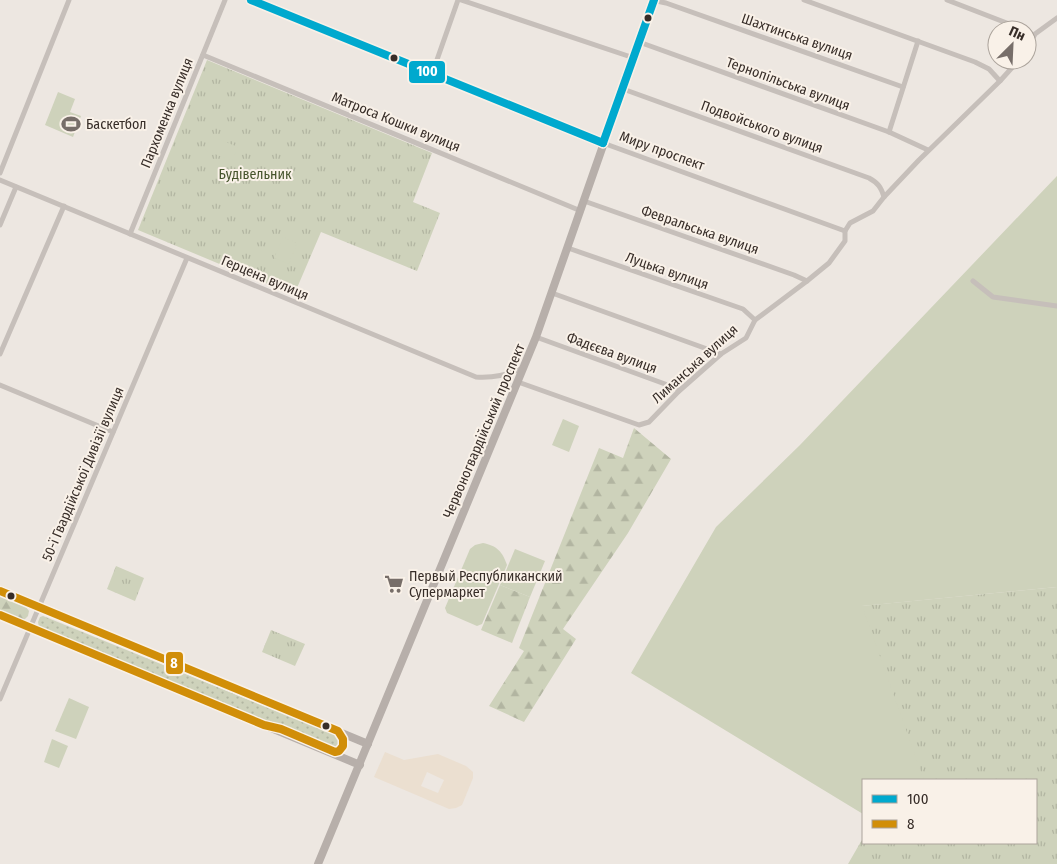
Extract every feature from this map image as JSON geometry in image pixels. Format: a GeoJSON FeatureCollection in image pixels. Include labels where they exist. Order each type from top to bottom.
{"type":"FeatureCollection","features":[{"type":"Feature","properties":{"kind":"main road","name":"Миру проспект"},"geometry":{"type":"LineString","coordinates":[[250,0],[603,143]]}},
{"type":"Feature","properties":{"kind":"main road","name":"Червоногвардійський проспект"},"geometry":{"type":"LineString","coordinates":[[318,864],[524,368],[568,248],[654,0]]}},
{"type":"Feature","properties":{"kind":"main road"},"geometry":{"type":"LineString","coordinates":[[0,591],[368,744]]}},
{"type":"Feature","properties":{"kind":"main road"},"geometry":{"type":"LineString","coordinates":[[0,616],[360,765]]}},
{"type":"Feature","properties":{"kind":"main road"},"geometry":{"type":"LineString","coordinates":[[264,724],[281,729],[336,752],[344,744],[338,731]]}},
{"type":"Feature","properties":{"kind":"street"},"geometry":{"type":"LineString","coordinates":[[0,173],[69,0]]}},
{"type":"Feature","properties":{"kind":"street","name":"Пархоменка вулиця"},"geometry":{"type":"LineString","coordinates":[[130,234],[225,0]]}},
{"type":"Feature","properties":{"kind":"street"},"geometry":{"type":"LineString","coordinates":[[432,74],[459,0],[634,58]]}},
{"type":"Feature","properties":{"kind":"street","name":"Шахтинська вулиця"},"geometry":{"type":"LineString","coordinates":[[654,0],[903,87]]}},
{"type":"Feature","properties":{"kind":"street"},"geometry":{"type":"LineString","coordinates":[[804,0],[989,69],[1000,81]]}},
{"type":"Feature","properties":{"kind":"street"},"geometry":{"type":"LineString","coordinates":[[947,0],[1000,20]]}},
{"type":"Feature","properties":{"kind":"street"},"geometry":{"type":"LineString","coordinates":[[1037,32],[1057,18]]}},
{"type":"Feature","properties":{"kind":"street"},"geometry":{"type":"LineString","coordinates":[[889,132],[918,41]]}},
{"type":"Feature","properties":{"kind":"street","name":"Тернопільська вулиця"},"geometry":{"type":"LineString","coordinates":[[639,42],[889,132],[928,150]]}},
{"type":"Feature","properties":{"kind":"street","name":"Матроса Кошки вулиця"},"geometry":{"type":"LineString","coordinates":[[203,55],[581,211]]}},
{"type":"Feature","properties":{"kind":"street","name":"Лиманська вулиця"},"geometry":{"type":"LineString","coordinates":[[518,382],[639,425],[649,422],[679,391],[721,354],[746,338],[755,320],[829,263],[845,241],[845,231],[850,223],[873,210],[928,150],[1010,70]]}},
{"type":"Feature","properties":{"kind":"street","name":"Подвойського вулиця"},"geometry":{"type":"LineString","coordinates":[[623,89],[869,178],[876,181],[881,187],[884,197]]}},
{"type":"Feature","properties":{"kind":"street","name":"Миру проспект"},"geometry":{"type":"LineString","coordinates":[[603,143],[845,231]]}},
{"type":"Feature","properties":{"kind":"street","name":"Герцена вулиця"},"geometry":{"type":"LineString","coordinates":[[0,180],[476,377],[492,378],[508,375],[524,368]]}},
{"type":"Feature","properties":{"kind":"street"},"geometry":{"type":"LineString","coordinates":[[0,225],[16,186]]}},
{"type":"Feature","properties":{"kind":"street","name":"Февральська вулиця"},"geometry":{"type":"LineString","coordinates":[[584,201],[807,281]]}},
{"type":"Feature","properties":{"kind":"street"},"geometry":{"type":"LineString","coordinates":[[0,354],[64,206]]}},
{"type":"Feature","properties":{"kind":"street","name":"Луцька вулиця"},"geometry":{"type":"LineString","coordinates":[[568,248],[743,309],[755,320]]}},
{"type":"Feature","properties":{"kind":"street","name":"50-ї Гвардійської Дивізії вулиця"},"geometry":{"type":"LineString","coordinates":[[0,699],[187,258]]}},
{"type":"Feature","properties":{"kind":"street"},"geometry":{"type":"LineString","coordinates":[[972,281],[993,297],[1057,306]]}},
{"type":"Feature","properties":{"kind":"street"},"geometry":{"type":"LineString","coordinates":[[552,293],[721,354]]}},
{"type":"Feature","properties":{"kind":"street","name":"Фадєєва вулиця"},"geometry":{"type":"LineString","coordinates":[[536,337],[676,388],[679,391]]}},
{"type":"Feature","properties":{"kind":"street"},"geometry":{"type":"LineString","coordinates":[[0,384],[113,432]]}},
{"type":"Feature","properties":{"kind":"green space","name":"Будівельник"},"geometry":{"type":"Polygon","coordinates":[[[207,60],[432,153],[413,202],[440,213],[417,271],[321,232],[294,295],[138,230],[207,60]]]}},
{"type":"Feature","properties":{"kind":"green space"},"geometry":{"type":"Polygon","coordinates":[[[58,92],[75,99],[70,112],[81,116],[73,137],[45,125],[58,92]]]}},
{"type":"Feature","properties":{"kind":"green space"},"geometry":{"type":"Polygon","coordinates":[[[211,136],[238,147],[232,161],[205,150],[211,136]]]}},
{"type":"Feature","properties":{"kind":"green space"},"geometry":{"type":"Polygon","coordinates":[[[1057,176],[1057,587],[862,606],[924,779],[862,779],[862,813],[631,673],[716,527],[800,445],[1057,176]]]}},
{"type":"Feature","properties":{"kind":"green space"},"geometry":{"type":"Polygon","coordinates":[[[283,237],[297,243],[289,264],[274,258],[283,237]]]}},
{"type":"Feature","properties":{"kind":"green space"},"geometry":{"type":"Polygon","coordinates":[[[563,419],[579,426],[569,452],[552,445],[563,419]]]}},
{"type":"Feature","properties":{"kind":"green space"},"geometry":{"type":"Polygon","coordinates":[[[634,428],[671,459],[628,533],[563,629],[576,639],[524,722],[489,706],[524,651],[519,648],[599,448],[623,458],[634,428]]]}},
{"type":"Feature","properties":{"kind":"green space"},"geometry":{"type":"Polygon","coordinates":[[[483,543],[498,550],[507,565],[482,624],[477,626],[447,613],[445,608],[470,549],[475,545],[483,543]]]}},
{"type":"Feature","properties":{"kind":"green space"},"geometry":{"type":"Polygon","coordinates":[[[515,549],[545,561],[530,597],[500,585],[515,549]]]}},
{"type":"Feature","properties":{"kind":"green space"},"geometry":{"type":"Polygon","coordinates":[[[116,566],[144,578],[135,601],[107,589],[116,566]]]}},
{"type":"Feature","properties":{"kind":"green space"},"geometry":{"type":"Polygon","coordinates":[[[500,585],[530,597],[512,643],[481,630],[500,585]]]}},
{"type":"Feature","properties":{"kind":"green space"},"geometry":{"type":"Polygon","coordinates":[[[1057,587],[1057,864],[848,864],[862,840],[862,844],[1037,844],[1037,779],[923,779],[861,606],[1057,587]]]}},
{"type":"Feature","properties":{"kind":"green space"},"geometry":{"type":"Polygon","coordinates":[[[0,596],[26,607],[29,611],[28,616],[21,620],[0,612],[0,596]]]}},
{"type":"Feature","properties":{"kind":"green space"},"geometry":{"type":"Polygon","coordinates":[[[43,616],[333,734],[340,740],[336,748],[331,747],[43,629],[39,627],[38,622],[40,617],[43,616]]]}},
{"type":"Feature","properties":{"kind":"green space"},"geometry":{"type":"Polygon","coordinates":[[[271,630],[305,644],[295,666],[262,652],[271,630]]]}},
{"type":"Feature","properties":{"kind":"green space"},"geometry":{"type":"Polygon","coordinates":[[[69,698],[89,707],[76,739],[55,731],[69,698]]]}},
{"type":"Feature","properties":{"kind":"green space"},"geometry":{"type":"Polygon","coordinates":[[[52,739],[68,746],[59,768],[44,762],[52,739]]]}},
{"type":"Feature","properties":{"kind":"shaded area"},"geometry":{"type":"Polygon","coordinates":[[[385,752],[404,760],[438,754],[466,766],[473,772],[473,778],[462,805],[449,809],[374,777],[385,752]],[[427,772],[421,786],[438,793],[444,780],[427,772]]]}},
{"type":"Feature","properties":{"kind":"transit line","name":"100"},"geometry":{"type":"LineString","coordinates":[[251,0],[603,143]]}},
{"type":"Feature","properties":{"kind":"transit line","name":"100"},"geometry":{"type":"LineString","coordinates":[[603,143],[654,0]]}},
{"type":"Feature","properties":{"kind":"transit line","name":"8"},"geometry":{"type":"LineString","coordinates":[[0,591],[338,731],[343,739],[343,746],[339,751],[335,752],[281,729],[264,725],[0,615]]}},
{"type":"Feature","properties":{"kind":"place","name":"Баскетбол"},"geometry":{"type":"Point","coordinates":[71,124]}},
{"type":"Feature","properties":{"kind":"place","name":"Первый Республиканский Супермаркет"},"geometry":{"type":"Point","coordinates":[394,584]}}]}
